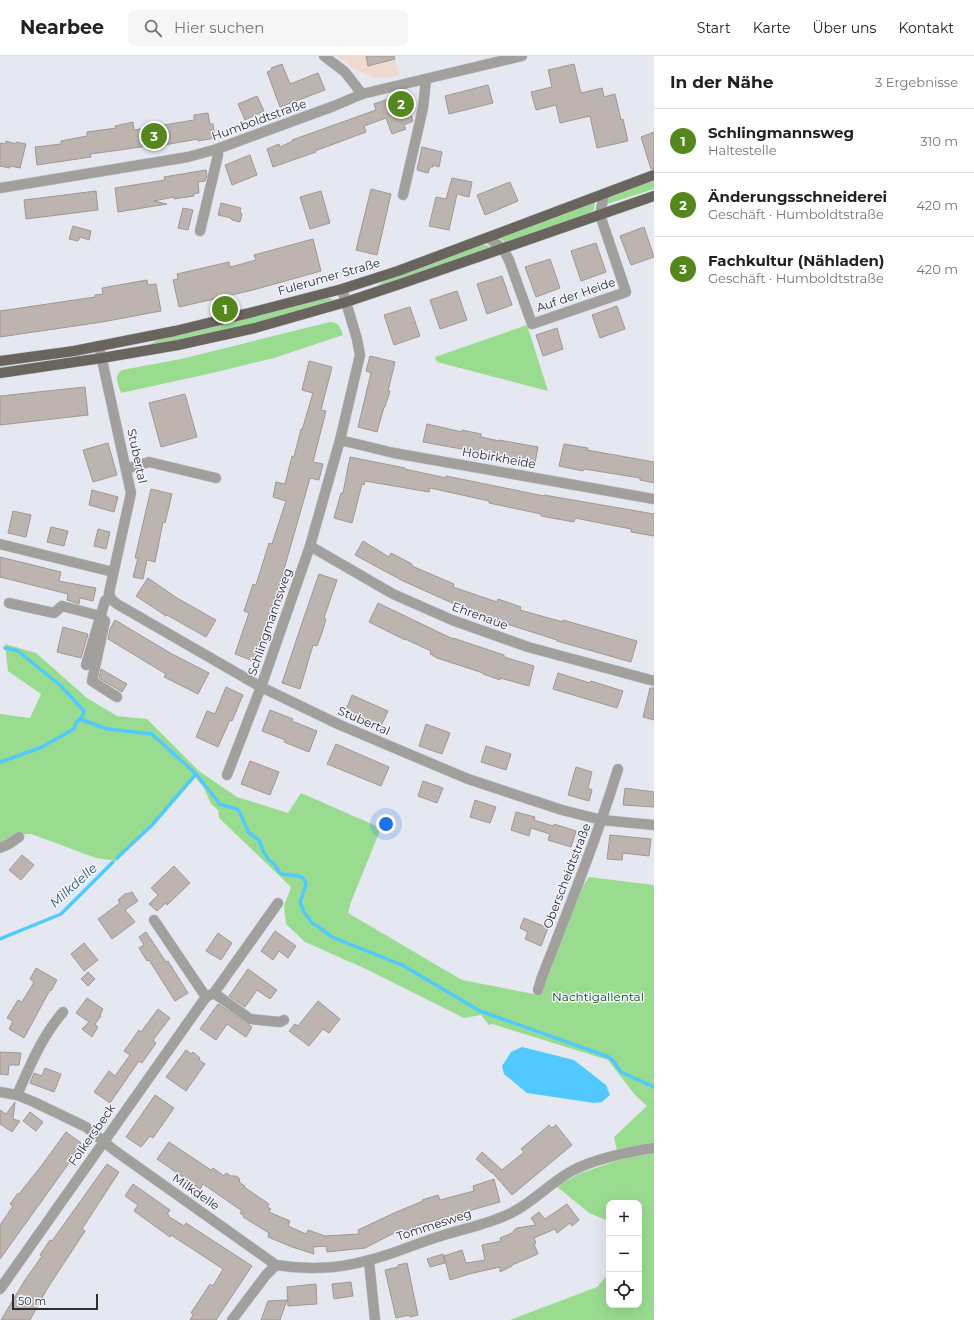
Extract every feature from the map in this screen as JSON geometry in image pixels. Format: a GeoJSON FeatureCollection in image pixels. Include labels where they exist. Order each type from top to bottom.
{"type":"FeatureCollection","features":[{"type":"Feature","properties":{"kind":"main road","name":"Fulerumer Straße"},"geometry":{"type":"LineString","coordinates":[[0,361],[74,351],[213,322],[342,288],[488,238],[654,175]]}},
{"type":"Feature","properties":{"kind":"main road"},"geometry":{"type":"LineString","coordinates":[[0,373],[178,345],[255,328],[346,302],[654,196]]}},
{"type":"Feature","properties":{"kind":"street"},"geometry":{"type":"LineString","coordinates":[[324,56],[344,72],[362,94]]}},
{"type":"Feature","properties":{"kind":"street","name":"Humboldtstraße"},"geometry":{"type":"LineString","coordinates":[[0,188],[188,157],[217,149],[334,106],[362,94],[522,56]]}},
{"type":"Feature","properties":{"kind":"street"},"geometry":{"type":"LineString","coordinates":[[403,195],[423,108],[426,80]]}},
{"type":"Feature","properties":{"kind":"street"},"geometry":{"type":"LineString","coordinates":[[200,231],[218,155],[217,149]]}},
{"type":"Feature","properties":{"kind":"street","name":"Auf der Heide"},"geometry":{"type":"LineString","coordinates":[[488,238],[503,249],[509,260],[532,324],[626,292],[600,214],[604,194]]}},
{"type":"Feature","properties":{"kind":"street","name":"Schlingmannsweg"},"geometry":{"type":"LineString","coordinates":[[227,775],[310,546],[340,440],[360,355],[357,339],[342,288]]}},
{"type":"Feature","properties":{"kind":"street","name":"Stubertal"},"geometry":{"type":"LineString","coordinates":[[99,346],[132,493],[113,572],[109,593],[111,600],[260,687],[340,725],[468,779],[562,810],[602,820],[654,826]]}},
{"type":"Feature","properties":{"kind":"street","name":"Hobirkheide"},"geometry":{"type":"LineString","coordinates":[[340,440],[394,453],[654,499]]}},
{"type":"Feature","properties":{"kind":"street"},"geometry":{"type":"LineString","coordinates":[[126,469],[149,462],[216,478]]}},
{"type":"Feature","properties":{"kind":"street"},"geometry":{"type":"LineString","coordinates":[[0,544],[113,572]]}},
{"type":"Feature","properties":{"kind":"street","name":"Ehrenaue"},"geometry":{"type":"LineString","coordinates":[[310,546],[393,594],[452,620],[528,647],[654,681]]}},
{"type":"Feature","properties":{"kind":"street"},"geometry":{"type":"LineString","coordinates":[[86,665],[104,601],[110,596]]}},
{"type":"Feature","properties":{"kind":"street"},"geometry":{"type":"LineString","coordinates":[[10,603],[54,613],[62,606],[100,616],[104,621],[92,681],[117,697]]}},
{"type":"Feature","properties":{"kind":"street","name":"Oberscheidtstraße"},"geometry":{"type":"LineString","coordinates":[[538,990],[580,881],[618,770]]}},
{"type":"Feature","properties":{"kind":"street"},"geometry":{"type":"LineString","coordinates":[[0,848],[19,837]]}},
{"type":"Feature","properties":{"kind":"street","name":"Folkersbeck"},"geometry":{"type":"LineString","coordinates":[[0,1289],[103,1141],[278,903]]}},
{"type":"Feature","properties":{"kind":"street"},"geometry":{"type":"LineString","coordinates":[[154,920],[210,995],[250,1020],[280,1022],[284,1020]]}},
{"type":"Feature","properties":{"kind":"street"},"geometry":{"type":"LineString","coordinates":[[17,1095],[38,1048],[54,1022],[63,1012]]}},
{"type":"Feature","properties":{"kind":"street","name":"Milkdelle"},"geometry":{"type":"LineString","coordinates":[[0,1092],[17,1095],[63,1114],[86,1127],[114,1150],[276,1265]]}},
{"type":"Feature","properties":{"kind":"street","name":"Tommesweg"},"geometry":{"type":"LineString","coordinates":[[276,1265],[293,1268],[315,1268],[369,1261],[512,1213],[532,1201],[556,1181],[571,1171],[592,1163],[631,1152],[654,1148]]}},
{"type":"Feature","properties":{"kind":"street"},"geometry":{"type":"LineString","coordinates":[[369,1261],[375,1320]]}},
{"type":"Feature","properties":{"kind":"street"},"geometry":{"type":"LineString","coordinates":[[232,1320],[266,1275],[276,1265]]}},
{"type":"Feature","properties":{"kind":"shaded area"},"geometry":{"type":"Polygon","coordinates":[[[337,56],[394,56],[400,76],[375,78],[354,69],[337,56]]]}},
{"type":"Feature","properties":{"kind":"green space"},"geometry":{"type":"Polygon","coordinates":[[[654,179],[654,189],[607,204],[607,199],[613,194],[654,179]]]}},
{"type":"Feature","properties":{"kind":"green space"},"geometry":{"type":"Polygon","coordinates":[[[595,201],[594,210],[580,219],[507,244],[499,238],[595,201]]]}},
{"type":"Feature","properties":{"kind":"green space"},"geometry":{"type":"Polygon","coordinates":[[[480,244],[495,247],[379,287],[378,285],[391,277],[480,244]]]}},
{"type":"Feature","properties":{"kind":"green space"},"geometry":{"type":"Polygon","coordinates":[[[327,297],[336,301],[256,323],[171,343],[148,345],[164,337],[327,297]]]}},
{"type":"Feature","properties":{"kind":"green space"},"geometry":{"type":"Polygon","coordinates":[[[330,322],[337,324],[340,327],[343,335],[274,358],[121,393],[117,378],[119,372],[122,370],[181,359],[330,322]]]}},
{"type":"Feature","properties":{"kind":"green space"},"geometry":{"type":"Polygon","coordinates":[[[527,325],[548,391],[437,362],[435,357],[527,325]]]}},
{"type":"Feature","properties":{"kind":"green space","name":"Nachtigallental"},"geometry":{"type":"Polygon","coordinates":[[[5,644],[36,653],[87,698],[117,716],[147,719],[199,771],[237,797],[288,813],[301,793],[381,828],[348,913],[462,980],[539,995],[583,886],[589,877],[654,885],[654,1320],[510,1320],[597,1287],[606,1276],[606,1308],[642,1308],[642,1200],[606,1200],[606,1220],[589,1213],[556,1186],[581,1173],[619,1160],[614,1137],[647,1106],[635,1095],[608,1060],[492,1024],[489,1025],[481,1015],[464,1018],[366,969],[305,942],[286,924],[284,906],[291,887],[219,818],[218,810],[211,804],[204,788],[195,777],[117,861],[96,858],[31,834],[25,834],[0,845],[0,714],[30,718],[41,694],[8,671],[5,644]]]}},
{"type":"Feature","properties":{"kind":"water"},"geometry":{"type":"Polygon","coordinates":[[[522,1047],[574,1060],[606,1085],[610,1095],[602,1102],[594,1103],[527,1093],[504,1074],[502,1066],[511,1052],[522,1047]]]}},
{"type":"Feature","properties":{"kind":"building"},"geometry":{"type":"Polygon","coordinates":[[[366,56],[394,56],[395,59],[368,66],[366,56]]]}},
{"type":"Feature","properties":{"kind":"building"},"geometry":{"type":"Polygon","coordinates":[[[282,64],[290,84],[318,73],[325,90],[280,107],[267,72],[272,70],[271,68],[282,64]]]}},
{"type":"Feature","properties":{"kind":"building"},"geometry":{"type":"Polygon","coordinates":[[[574,64],[581,93],[602,88],[604,97],[615,94],[628,141],[597,148],[590,116],[560,123],[556,105],[536,110],[531,92],[552,87],[548,70],[574,64]]]}},
{"type":"Feature","properties":{"kind":"building"},"geometry":{"type":"Polygon","coordinates":[[[488,85],[493,103],[449,114],[445,96],[488,85]]]}},
{"type":"Feature","properties":{"kind":"building"},"geometry":{"type":"Polygon","coordinates":[[[257,96],[264,111],[245,120],[238,104],[257,96]]]}},
{"type":"Feature","properties":{"kind":"building"},"geometry":{"type":"Polygon","coordinates":[[[394,97],[397,106],[406,102],[413,121],[404,125],[406,129],[392,134],[386,118],[364,126],[366,132],[273,167],[267,149],[279,144],[280,147],[293,141],[292,140],[376,110],[374,104],[394,97]]]}},
{"type":"Feature","properties":{"kind":"building"},"geometry":{"type":"Polygon","coordinates":[[[208,113],[210,124],[213,124],[215,138],[198,141],[198,139],[147,148],[147,146],[90,154],[91,157],[37,165],[35,147],[61,144],[61,141],[87,136],[87,132],[116,128],[115,126],[133,122],[134,130],[194,120],[194,115],[208,113]]]}},
{"type":"Feature","properties":{"kind":"building"},"geometry":{"type":"Polygon","coordinates":[[[654,132],[654,169],[651,169],[641,137],[654,132]]]}},
{"type":"Feature","properties":{"kind":"building"},"geometry":{"type":"Polygon","coordinates":[[[6,141],[16,144],[16,142],[26,144],[20,168],[0,166],[0,143],[6,144],[6,141]]]}},
{"type":"Feature","properties":{"kind":"building"},"geometry":{"type":"Polygon","coordinates":[[[422,147],[442,152],[439,167],[433,165],[433,167],[430,167],[428,173],[417,170],[422,147]]]}},
{"type":"Feature","properties":{"kind":"building"},"geometry":{"type":"Polygon","coordinates":[[[250,155],[257,175],[232,185],[225,165],[250,155]]]}},
{"type":"Feature","properties":{"kind":"building"},"geometry":{"type":"Polygon","coordinates":[[[206,170],[207,175],[205,181],[198,182],[199,193],[193,194],[194,196],[174,199],[174,197],[154,201],[167,204],[118,212],[115,188],[165,180],[164,177],[206,170]]]}},
{"type":"Feature","properties":{"kind":"building"},"geometry":{"type":"Polygon","coordinates":[[[452,178],[472,182],[469,197],[457,194],[449,230],[429,226],[436,197],[446,199],[452,178]]]}},
{"type":"Feature","properties":{"kind":"building"},"geometry":{"type":"Polygon","coordinates":[[[510,182],[518,201],[485,215],[477,195],[510,182]]]}},
{"type":"Feature","properties":{"kind":"building"},"geometry":{"type":"Polygon","coordinates":[[[371,189],[391,194],[377,255],[356,250],[371,189]]]}},
{"type":"Feature","properties":{"kind":"building"},"geometry":{"type":"Polygon","coordinates":[[[96,191],[98,210],[26,219],[24,200],[96,191]]]}},
{"type":"Feature","properties":{"kind":"building"},"geometry":{"type":"Polygon","coordinates":[[[321,191],[330,223],[310,229],[300,197],[321,191]]]}},
{"type":"Feature","properties":{"kind":"building"},"geometry":{"type":"Polygon","coordinates":[[[221,203],[241,208],[240,212],[242,214],[240,222],[218,215],[221,203]]]}},
{"type":"Feature","properties":{"kind":"building"},"geometry":{"type":"Polygon","coordinates":[[[183,208],[193,210],[188,230],[178,228],[183,208]]]}},
{"type":"Feature","properties":{"kind":"building"},"geometry":{"type":"Polygon","coordinates":[[[73,226],[91,231],[89,240],[80,237],[78,241],[69,239],[73,226]]]}},
{"type":"Feature","properties":{"kind":"building"},"geometry":{"type":"Polygon","coordinates":[[[644,227],[654,257],[631,265],[620,236],[644,227]]]}},
{"type":"Feature","properties":{"kind":"building"},"geometry":{"type":"Polygon","coordinates":[[[313,239],[321,271],[253,290],[179,307],[173,280],[178,279],[177,274],[229,262],[230,267],[238,265],[256,260],[254,255],[313,239]]]}},
{"type":"Feature","properties":{"kind":"building"},"geometry":{"type":"Polygon","coordinates":[[[596,243],[606,272],[581,281],[571,251],[596,243]]]}},
{"type":"Feature","properties":{"kind":"building"},"geometry":{"type":"Polygon","coordinates":[[[550,259],[560,288],[536,297],[525,267],[550,259]]]}},
{"type":"Feature","properties":{"kind":"building"},"geometry":{"type":"Polygon","coordinates":[[[502,276],[512,305],[487,314],[477,284],[502,276]]]}},
{"type":"Feature","properties":{"kind":"building"},"geometry":{"type":"Polygon","coordinates":[[[147,280],[148,285],[156,284],[161,311],[102,322],[0,337],[0,311],[95,297],[95,295],[103,294],[102,288],[147,280]]]}},
{"type":"Feature","properties":{"kind":"building"},"geometry":{"type":"Polygon","coordinates":[[[457,291],[467,320],[440,329],[430,300],[457,291]]]}},
{"type":"Feature","properties":{"kind":"building"},"geometry":{"type":"Polygon","coordinates":[[[617,306],[625,329],[600,338],[592,315],[617,306]]]}},
{"type":"Feature","properties":{"kind":"building"},"geometry":{"type":"Polygon","coordinates":[[[410,307],[420,336],[394,345],[384,315],[410,307]]]}},
{"type":"Feature","properties":{"kind":"building"},"geometry":{"type":"Polygon","coordinates":[[[557,328],[563,349],[543,356],[536,335],[557,328]]]}},
{"type":"Feature","properties":{"kind":"building"},"geometry":{"type":"Polygon","coordinates":[[[370,356],[395,362],[388,391],[390,391],[377,432],[358,427],[371,373],[366,371],[370,356]]]}},
{"type":"Feature","properties":{"kind":"building"},"geometry":{"type":"Polygon","coordinates":[[[309,361],[332,367],[321,410],[326,411],[313,462],[323,464],[319,480],[310,478],[281,580],[253,661],[235,654],[249,613],[244,611],[253,584],[256,585],[269,543],[272,544],[286,501],[273,497],[276,482],[285,484],[292,456],[294,457],[301,429],[302,430],[313,393],[302,390],[309,361]]]}},
{"type":"Feature","properties":{"kind":"building"},"geometry":{"type":"Polygon","coordinates":[[[85,387],[88,415],[0,425],[0,396],[85,387]]]}},
{"type":"Feature","properties":{"kind":"building"},"geometry":{"type":"Polygon","coordinates":[[[185,394],[197,437],[161,447],[149,403],[185,394]]]}},
{"type":"Feature","properties":{"kind":"building"},"geometry":{"type":"Polygon","coordinates":[[[427,424],[462,432],[462,430],[481,434],[481,437],[499,441],[538,447],[535,463],[497,456],[497,453],[479,448],[478,452],[423,442],[427,424]]]}},
{"type":"Feature","properties":{"kind":"building"},"geometry":{"type":"Polygon","coordinates":[[[108,443],[117,475],[93,482],[83,450],[108,443]]]}},
{"type":"Feature","properties":{"kind":"building"},"geometry":{"type":"Polygon","coordinates":[[[564,444],[588,448],[587,450],[654,462],[654,483],[640,480],[640,478],[584,469],[583,471],[559,466],[564,444]]]}},
{"type":"Feature","properties":{"kind":"building"},"geometry":{"type":"Polygon","coordinates":[[[350,457],[446,478],[446,476],[544,496],[654,514],[654,536],[631,532],[631,529],[575,518],[574,522],[541,516],[541,514],[430,488],[429,492],[365,481],[364,485],[362,484],[352,523],[334,518],[341,493],[343,493],[350,457]]]}},
{"type":"Feature","properties":{"kind":"building"},"geometry":{"type":"Polygon","coordinates":[[[151,489],[172,494],[165,523],[163,522],[155,562],[147,560],[143,579],[133,577],[138,558],[135,558],[151,489]]]}},
{"type":"Feature","properties":{"kind":"building"},"geometry":{"type":"Polygon","coordinates":[[[92,490],[118,497],[114,512],[89,505],[92,490]]]}},
{"type":"Feature","properties":{"kind":"building"},"geometry":{"type":"Polygon","coordinates":[[[13,511],[31,515],[26,537],[8,533],[13,511]]]}},
{"type":"Feature","properties":{"kind":"building"},"geometry":{"type":"Polygon","coordinates":[[[51,527],[68,531],[64,546],[47,542],[51,527]]]}},
{"type":"Feature","properties":{"kind":"building"},"geometry":{"type":"Polygon","coordinates":[[[98,529],[110,532],[106,549],[94,546],[98,529]]]}},
{"type":"Feature","properties":{"kind":"building"},"geometry":{"type":"Polygon","coordinates":[[[363,541],[389,557],[391,553],[412,564],[412,566],[454,584],[453,587],[497,602],[498,599],[521,607],[520,610],[563,622],[563,620],[637,641],[631,662],[557,641],[491,619],[492,618],[461,607],[403,581],[355,555],[363,541]]]}},
{"type":"Feature","properties":{"kind":"building"},"geometry":{"type":"Polygon","coordinates":[[[0,557],[61,572],[59,581],[96,588],[93,601],[80,598],[79,604],[67,600],[68,594],[0,577],[0,557]]]}},
{"type":"Feature","properties":{"kind":"building"},"geometry":{"type":"Polygon","coordinates":[[[319,574],[337,580],[324,618],[326,619],[322,633],[317,646],[313,645],[300,689],[282,683],[319,574]]]}},
{"type":"Feature","properties":{"kind":"building"},"geometry":{"type":"Polygon","coordinates":[[[148,578],[177,598],[216,620],[206,637],[167,615],[166,616],[136,596],[148,578]]]}},
{"type":"Feature","properties":{"kind":"building"},"geometry":{"type":"Polygon","coordinates":[[[378,603],[453,639],[534,666],[529,686],[500,678],[500,680],[437,658],[430,654],[431,651],[369,622],[378,603]]]}},
{"type":"Feature","properties":{"kind":"building"},"geometry":{"type":"Polygon","coordinates":[[[115,620],[172,654],[209,673],[198,694],[164,677],[166,674],[108,639],[110,629],[115,620]]]}},
{"type":"Feature","properties":{"kind":"building"},"geometry":{"type":"Polygon","coordinates":[[[63,627],[88,634],[81,658],[57,652],[63,627]]]}},
{"type":"Feature","properties":{"kind":"building"},"geometry":{"type":"Polygon","coordinates":[[[101,669],[127,684],[122,692],[99,678],[101,669]]]}},
{"type":"Feature","properties":{"kind":"building"},"geometry":{"type":"Polygon","coordinates":[[[558,673],[623,691],[617,708],[553,689],[558,673]]]}},
{"type":"Feature","properties":{"kind":"building"},"geometry":{"type":"Polygon","coordinates":[[[226,687],[243,695],[232,721],[230,720],[218,747],[196,737],[207,711],[215,714],[226,687]]]}},
{"type":"Feature","properties":{"kind":"building"},"geometry":{"type":"Polygon","coordinates":[[[650,688],[654,688],[654,720],[643,717],[650,688]]]}},
{"type":"Feature","properties":{"kind":"building"},"geometry":{"type":"Polygon","coordinates":[[[352,695],[388,711],[380,728],[345,712],[352,695]]]}},
{"type":"Feature","properties":{"kind":"building"},"geometry":{"type":"Polygon","coordinates":[[[270,710],[317,731],[309,752],[262,731],[270,710]]]}},
{"type":"Feature","properties":{"kind":"building"},"geometry":{"type":"Polygon","coordinates":[[[426,724],[450,733],[442,754],[419,746],[426,724]]]}},
{"type":"Feature","properties":{"kind":"building"},"geometry":{"type":"Polygon","coordinates":[[[336,744],[389,767],[381,786],[327,764],[336,744]]]}},
{"type":"Feature","properties":{"kind":"building"},"geometry":{"type":"Polygon","coordinates":[[[486,746],[511,754],[506,770],[481,762],[486,746]]]}},
{"type":"Feature","properties":{"kind":"building"},"geometry":{"type":"Polygon","coordinates":[[[250,761],[279,772],[270,795],[241,784],[250,761]]]}},
{"type":"Feature","properties":{"kind":"building"},"geometry":{"type":"Polygon","coordinates":[[[576,767],[592,772],[588,788],[592,790],[589,801],[568,795],[576,767]]]}},
{"type":"Feature","properties":{"kind":"building"},"geometry":{"type":"Polygon","coordinates":[[[423,781],[443,788],[437,803],[418,796],[423,781]]]}},
{"type":"Feature","properties":{"kind":"building"},"geometry":{"type":"Polygon","coordinates":[[[625,788],[654,792],[654,807],[623,805],[625,788]]]}},
{"type":"Feature","properties":{"kind":"building"},"geometry":{"type":"Polygon","coordinates":[[[475,800],[496,807],[490,823],[470,817],[475,800]]]}},
{"type":"Feature","properties":{"kind":"building"},"geometry":{"type":"Polygon","coordinates":[[[516,812],[535,817],[534,820],[576,831],[571,847],[548,840],[550,834],[531,828],[529,836],[511,830],[516,812]]]}},
{"type":"Feature","properties":{"kind":"building"},"geometry":{"type":"Polygon","coordinates":[[[610,835],[651,839],[649,856],[623,853],[622,860],[607,859],[610,835]]]}},
{"type":"Feature","properties":{"kind":"building"},"geometry":{"type":"Polygon","coordinates":[[[22,855],[34,865],[21,880],[9,870],[22,855]]]}},
{"type":"Feature","properties":{"kind":"building"},"geometry":{"type":"Polygon","coordinates":[[[174,866],[190,883],[167,905],[166,903],[157,911],[149,904],[158,895],[151,888],[174,866]]]}},
{"type":"Feature","properties":{"kind":"building"},"geometry":{"type":"Polygon","coordinates":[[[132,892],[138,901],[125,910],[135,922],[112,939],[98,919],[120,903],[118,900],[126,893],[132,892]]]}},
{"type":"Feature","properties":{"kind":"building"},"geometry":{"type":"Polygon","coordinates":[[[524,918],[548,928],[541,946],[525,939],[528,932],[520,928],[524,918]]]}},
{"type":"Feature","properties":{"kind":"building"},"geometry":{"type":"Polygon","coordinates":[[[275,931],[296,946],[288,958],[279,951],[273,960],[261,951],[275,931]]]}},
{"type":"Feature","properties":{"kind":"building"},"geometry":{"type":"Polygon","coordinates":[[[146,932],[166,962],[168,961],[188,993],[175,1001],[149,960],[147,961],[139,948],[144,945],[139,937],[146,932]]]}},
{"type":"Feature","properties":{"kind":"building"},"geometry":{"type":"Polygon","coordinates":[[[218,933],[232,943],[221,960],[206,951],[218,933]]]}},
{"type":"Feature","properties":{"kind":"building"},"geometry":{"type":"Polygon","coordinates":[[[84,943],[98,960],[84,971],[71,954],[84,943]]]}},
{"type":"Feature","properties":{"kind":"building"},"geometry":{"type":"Polygon","coordinates":[[[36,968],[57,980],[24,1038],[9,1029],[13,1021],[7,1018],[18,1000],[22,1002],[34,982],[30,979],[36,968]]]}},
{"type":"Feature","properties":{"kind":"building"},"geometry":{"type":"Polygon","coordinates":[[[248,969],[277,990],[270,999],[257,990],[245,1007],[229,996],[248,969]]]}},
{"type":"Feature","properties":{"kind":"building"},"geometry":{"type":"Polygon","coordinates":[[[88,972],[95,979],[88,986],[81,979],[88,972]]]}},
{"type":"Feature","properties":{"kind":"building"},"geometry":{"type":"Polygon","coordinates":[[[87,998],[103,1009],[100,1015],[101,1016],[95,1024],[98,1027],[92,1037],[82,1029],[89,1022],[76,1013],[87,998]]]}},
{"type":"Feature","properties":{"kind":"building"},"geometry":{"type":"Polygon","coordinates":[[[318,1001],[340,1019],[329,1033],[323,1029],[309,1046],[289,1031],[295,1024],[298,1026],[318,1001]]]}},
{"type":"Feature","properties":{"kind":"building"},"geometry":{"type":"Polygon","coordinates":[[[218,1004],[252,1027],[246,1037],[227,1024],[216,1040],[200,1029],[218,1004]]]}},
{"type":"Feature","properties":{"kind":"building"},"geometry":{"type":"Polygon","coordinates":[[[158,1009],[170,1018],[153,1040],[156,1043],[142,1063],[139,1061],[110,1103],[94,1092],[109,1071],[115,1076],[130,1055],[124,1051],[139,1030],[141,1032],[158,1009]]]}},
{"type":"Feature","properties":{"kind":"building"},"geometry":{"type":"Polygon","coordinates":[[[186,1050],[191,1054],[193,1052],[200,1058],[199,1060],[205,1064],[186,1091],[166,1077],[186,1050]]]}},
{"type":"Feature","properties":{"kind":"building"},"geometry":{"type":"Polygon","coordinates":[[[0,1052],[21,1053],[19,1065],[9,1065],[8,1075],[0,1074],[0,1052]]]}},
{"type":"Feature","properties":{"kind":"building"},"geometry":{"type":"Polygon","coordinates":[[[45,1068],[61,1074],[54,1092],[30,1083],[34,1073],[42,1076],[45,1068]]]}},
{"type":"Feature","properties":{"kind":"building"},"geometry":{"type":"Polygon","coordinates":[[[155,1095],[174,1108],[153,1138],[150,1136],[141,1147],[126,1137],[155,1095]]]}},
{"type":"Feature","properties":{"kind":"building"},"geometry":{"type":"Polygon","coordinates":[[[15,1102],[13,1119],[20,1121],[12,1132],[0,1124],[0,1110],[6,1114],[15,1102]]]}},
{"type":"Feature","properties":{"kind":"building"},"geometry":{"type":"Polygon","coordinates":[[[30,1112],[43,1122],[36,1131],[23,1121],[30,1112]]]}},
{"type":"Feature","properties":{"kind":"building"},"geometry":{"type":"Polygon","coordinates":[[[549,1125],[552,1128],[556,1125],[572,1145],[512,1195],[491,1171],[492,1173],[476,1159],[482,1152],[502,1170],[524,1152],[521,1149],[549,1125]]]}},
{"type":"Feature","properties":{"kind":"building"},"geometry":{"type":"Polygon","coordinates":[[[66,1132],[81,1143],[73,1155],[74,1156],[0,1259],[0,1225],[13,1206],[10,1204],[42,1165],[66,1132]]]}},
{"type":"Feature","properties":{"kind":"building"},"geometry":{"type":"Polygon","coordinates":[[[169,1142],[211,1170],[213,1168],[224,1176],[226,1173],[239,1178],[240,1183],[245,1186],[244,1187],[269,1204],[267,1207],[271,1209],[269,1212],[290,1221],[288,1226],[306,1234],[308,1230],[325,1236],[359,1234],[358,1230],[423,1201],[422,1200],[438,1195],[440,1200],[474,1191],[473,1186],[494,1179],[500,1202],[415,1226],[416,1227],[401,1233],[400,1230],[365,1248],[327,1252],[326,1246],[313,1247],[314,1254],[268,1237],[269,1233],[243,1217],[244,1216],[240,1213],[242,1211],[203,1184],[200,1189],[157,1159],[169,1142]]]}},
{"type":"Feature","properties":{"kind":"building"},"geometry":{"type":"Polygon","coordinates":[[[107,1164],[119,1172],[82,1229],[85,1231],[47,1289],[30,1320],[1,1320],[25,1280],[42,1256],[40,1255],[50,1240],[52,1241],[107,1164]]]}},
{"type":"Feature","properties":{"kind":"building"},"geometry":{"type":"Polygon","coordinates":[[[133,1184],[170,1210],[167,1214],[169,1215],[168,1216],[184,1226],[186,1223],[252,1266],[216,1320],[190,1320],[193,1315],[191,1313],[210,1284],[213,1286],[223,1269],[171,1235],[170,1237],[134,1211],[138,1205],[125,1196],[133,1184]]]}},
{"type":"Feature","properties":{"kind":"building"},"geometry":{"type":"Polygon","coordinates":[[[567,1204],[579,1220],[572,1226],[570,1223],[557,1233],[555,1229],[534,1238],[536,1243],[534,1244],[538,1254],[500,1272],[500,1267],[450,1280],[444,1256],[462,1250],[466,1263],[485,1260],[482,1245],[501,1241],[500,1238],[512,1233],[517,1228],[536,1225],[531,1218],[539,1212],[545,1219],[567,1204]]]}},
{"type":"Feature","properties":{"kind":"building"},"geometry":{"type":"Polygon","coordinates":[[[443,1254],[445,1263],[430,1267],[427,1259],[443,1254]]]}},
{"type":"Feature","properties":{"kind":"building"},"geometry":{"type":"Polygon","coordinates":[[[407,1263],[418,1315],[410,1317],[409,1315],[396,1318],[385,1270],[407,1263]]]}},
{"type":"Feature","properties":{"kind":"building"},"geometry":{"type":"Polygon","coordinates":[[[351,1282],[353,1296],[334,1299],[332,1284],[351,1282]]]}},
{"type":"Feature","properties":{"kind":"building"},"geometry":{"type":"Polygon","coordinates":[[[316,1284],[317,1304],[288,1306],[287,1287],[316,1284]]]}},
{"type":"Feature","properties":{"kind":"building"},"geometry":{"type":"Polygon","coordinates":[[[287,1300],[280,1320],[261,1320],[268,1301],[287,1300]]]}},
{"type":"Feature","properties":{"kind":"waterway"},"geometry":{"type":"LineString","coordinates":[[5,648],[18,651],[61,686],[84,711],[80,719],[107,729],[152,734],[196,774],[220,804],[239,811],[249,833],[259,840],[263,851],[279,872],[282,874],[299,876],[304,879],[306,885],[300,902],[304,912],[313,924],[332,937],[402,965],[480,1011],[609,1057],[621,1072],[654,1087]]}},
{"type":"Feature","properties":{"kind":"waterway"},"geometry":{"type":"LineString","coordinates":[[0,762],[40,748],[74,729],[76,723],[80,719]]}},
{"type":"Feature","properties":{"kind":"waterway","name":"Milkdelle"},"geometry":{"type":"LineString","coordinates":[[117,858],[152,825],[196,774]]}},
{"type":"Feature","properties":{"kind":"waterway","name":"Milkdelle"},"geometry":{"type":"LineString","coordinates":[[0,939],[61,914],[113,862]]}},
{"type":"Feature","properties":{"kind":"place","name":"Änderungsschneiderei"},"geometry":{"type":"Point","coordinates":[401,104]}},
{"type":"Feature","properties":{"kind":"place","name":"Fachkultur (Nähladen)"},"geometry":{"type":"Point","coordinates":[154,136]}},
{"type":"Feature","properties":{"kind":"place","name":"Schlingmannsweg"},"geometry":{"type":"Point","coordinates":[225,309]}}]}
